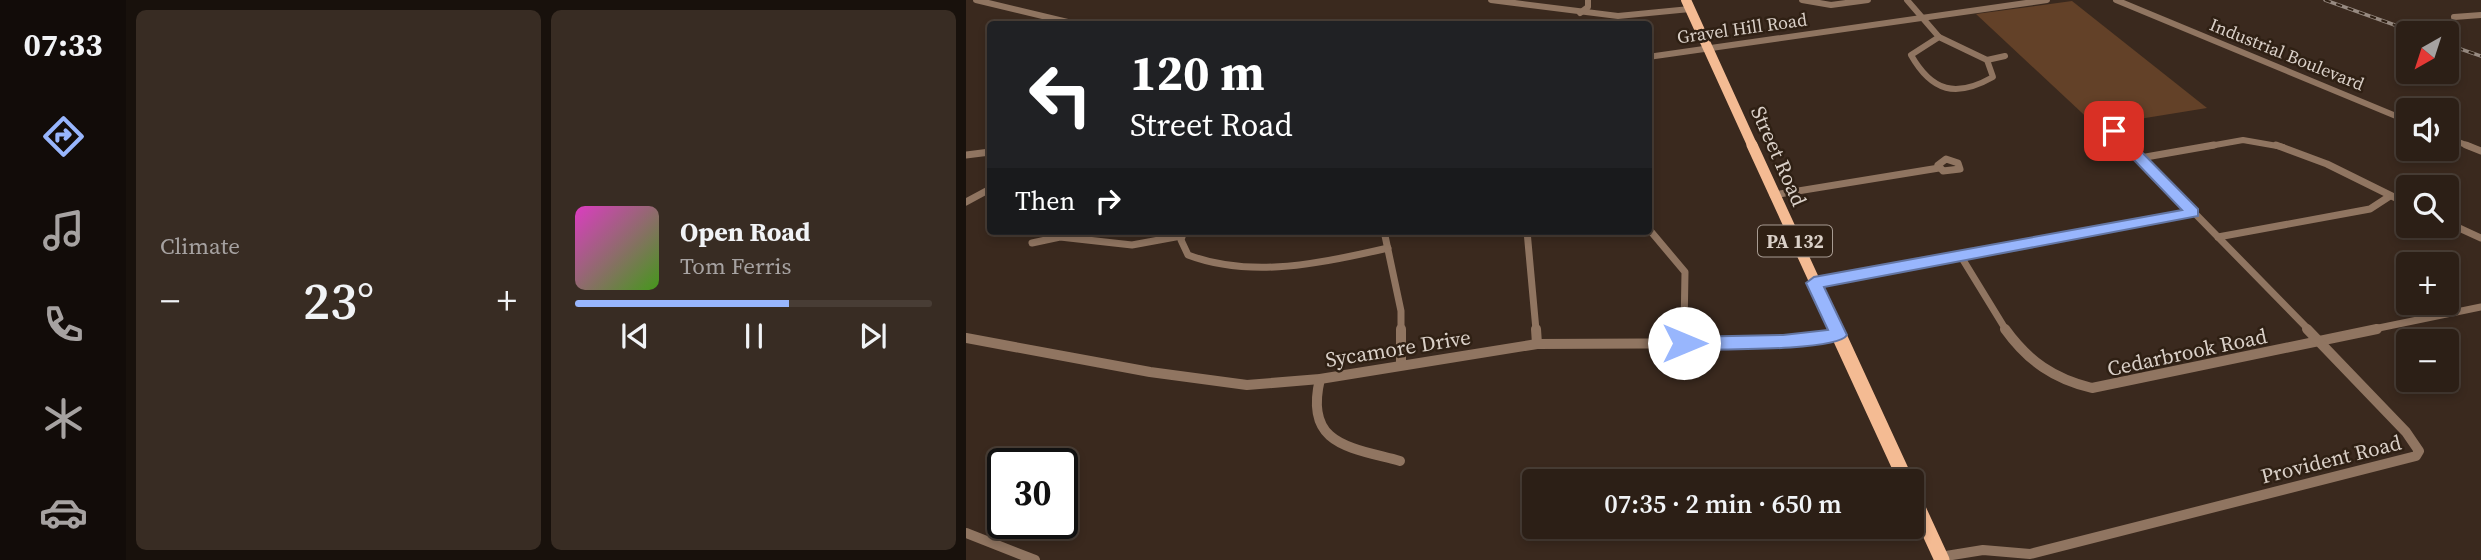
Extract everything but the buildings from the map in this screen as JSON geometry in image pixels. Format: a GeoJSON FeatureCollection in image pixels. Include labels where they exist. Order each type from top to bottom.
{"type":"FeatureCollection","features":[{"type":"Feature","properties":{"kind":"main road","name":"Street Road"},"geometry":{"type":"LineString","coordinates":[[1688,5],[1900,469]]}},
{"type":"Feature","properties":{"kind":"main road"},"geometry":{"type":"LineString","coordinates":[[1924,521],[1941,559]]}},
{"type":"Feature","properties":{"kind":"street"},"geometry":{"type":"LineString","coordinates":[[976,0],[1064,21]]}},
{"type":"Feature","properties":{"kind":"street"},"geometry":{"type":"LineString","coordinates":[[1491,0],[1618,16],[1688,5]]}},
{"type":"Feature","properties":{"kind":"street"},"geometry":{"type":"LineString","coordinates":[[1580,13],[1588,6],[1588,0]]}},
{"type":"Feature","properties":{"kind":"street"},"geometry":{"type":"LineString","coordinates":[[1802,0],[1831,5],[1868,0]]}},
{"type":"Feature","properties":{"kind":"street"},"geometry":{"type":"LineString","coordinates":[[1907,0],[1939,37],[1987,60],[2005,56]]}},
{"type":"Feature","properties":{"kind":"street","name":"Gravel Hill Road"},"geometry":{"type":"LineString","coordinates":[[1652,56],[2047,0]]}},
{"type":"Feature","properties":{"kind":"street","name":"Industrial Boulevard"},"geometry":{"type":"LineString","coordinates":[[2116,0],[2396,116]]}},
{"type":"Feature","properties":{"kind":"street"},"geometry":{"type":"LineString","coordinates":[[2454,17],[2481,15]]}},
{"type":"Feature","properties":{"kind":"street"},"geometry":{"type":"LineString","coordinates":[[1939,37],[1911,55],[1933,85],[1950,91],[1982,85],[1993,77],[1987,60]]}},
{"type":"Feature","properties":{"kind":"street","name":"Provident Road"},"geometry":{"type":"LineString","coordinates":[[1941,559],[1983,550],[2030,554],[2096,540],[2156,520],[2416,456],[2419,452],[2417,445],[2406,432],[2114,131]]}},
{"type":"Feature","properties":{"kind":"street"},"geometry":{"type":"LineString","coordinates":[[2140,158],[2243,141],[2259,141],[2290,149],[2396,199]]}},
{"type":"Feature","properties":{"kind":"street"},"geometry":{"type":"LineString","coordinates":[[2459,142],[2481,151]]}},
{"type":"Feature","properties":{"kind":"street"},"geometry":{"type":"LineString","coordinates":[[966,155],[987,152]]}},
{"type":"Feature","properties":{"kind":"street"},"geometry":{"type":"LineString","coordinates":[[1773,195],[1939,168]]}},
{"type":"Feature","properties":{"kind":"street"},"geometry":{"type":"LineString","coordinates":[[966,202],[987,191]]}},
{"type":"Feature","properties":{"kind":"street"},"geometry":{"type":"LineString","coordinates":[[2218,237],[2370,209],[2390,196]]}},
{"type":"Feature","properties":{"kind":"street"},"geometry":{"type":"LineString","coordinates":[[1814,283],[2193,213]]}},
{"type":"Feature","properties":{"kind":"street"},"geometry":{"type":"LineString","coordinates":[[2459,228],[2481,238]]}},
{"type":"Feature","properties":{"kind":"street"},"geometry":{"type":"LineString","coordinates":[[1652,233],[1685,272],[1684,343]]}},
{"type":"Feature","properties":{"kind":"street"},"geometry":{"type":"LineString","coordinates":[[1032,243],[1060,237],[1132,245],[1177,235]]}},
{"type":"Feature","properties":{"kind":"street"},"geometry":{"type":"LineString","coordinates":[[1182,235],[1188,255],[1212,264],[1306,265],[1388,248]]}},
{"type":"Feature","properties":{"kind":"street"},"geometry":{"type":"LineString","coordinates":[[1385,235],[1401,311],[1401,365]]}},
{"type":"Feature","properties":{"kind":"street"},"geometry":{"type":"LineString","coordinates":[[1527,235],[1537,344]]}},
{"type":"Feature","properties":{"kind":"street","name":"Cedarbrook Road"},"geometry":{"type":"LineString","coordinates":[[1960,256],[2025,356],[2054,379],[2080,387],[2102,388],[2481,307]]}},
{"type":"Feature","properties":{"kind":"street","name":"Sycamore Drive"},"geometry":{"type":"LineString","coordinates":[[966,338],[1223,384],[1269,385],[1537,344],[1774,342],[1838,335]]}},
{"type":"Feature","properties":{"kind":"street"},"geometry":{"type":"LineString","coordinates":[[1320,379],[1315,407],[1321,428],[1329,437],[1344,446],[1401,461]]}},
{"type":"Feature","properties":{"kind":"street"},"geometry":{"type":"LineString","coordinates":[[966,533],[1035,560]]}},
{"type":"Feature","properties":{"kind":"shaded area"},"geometry":{"type":"Polygon","coordinates":[[[2072,1],[2207,108],[2096,126],[1976,14],[2072,1]]]}},
{"type":"Feature","properties":{"kind":"railway"},"geometry":{"type":"LineString","coordinates":[[2325,0],[2396,25]]}},
{"type":"Feature","properties":{"kind":"railway"},"geometry":{"type":"LineString","coordinates":[[2459,48],[2481,56]]}},
{"type":"Feature","properties":{"kind":"route"},"geometry":{"type":"LineString","coordinates":[[1684,343],[1783,342],[1838,335],[1814,283],[2193,213],[2114,131]]}}]}
